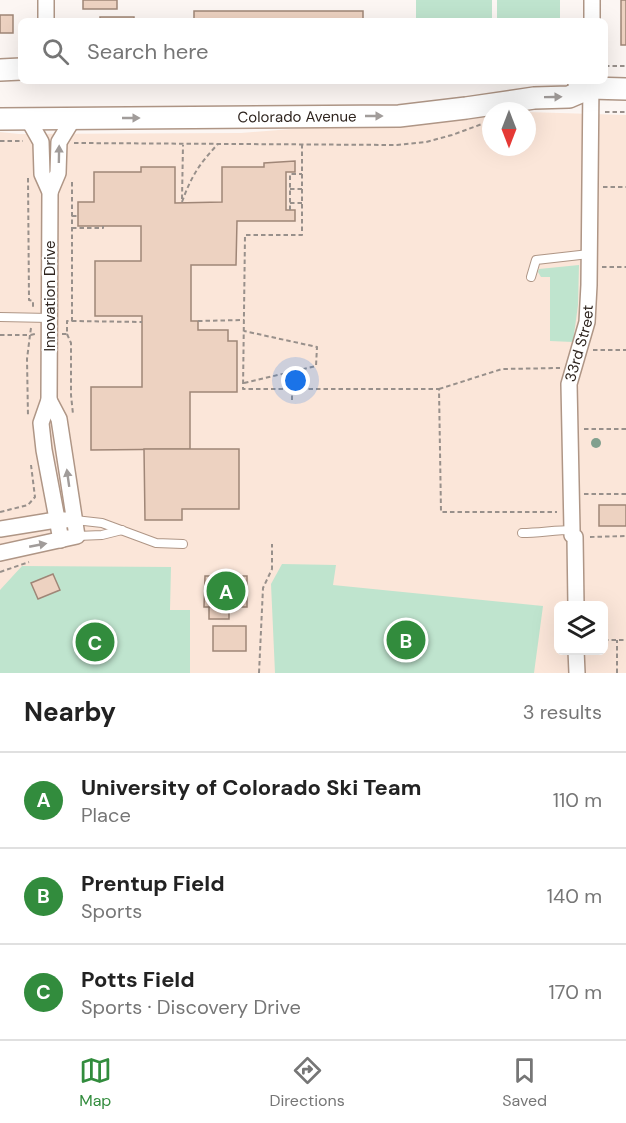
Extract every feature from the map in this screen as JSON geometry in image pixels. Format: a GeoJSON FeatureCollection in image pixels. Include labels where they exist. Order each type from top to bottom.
{"type":"FeatureCollection","features":[{"type":"Feature","properties":{"kind":"main road"},"geometry":{"type":"LineString","coordinates":[[0,70],[18,69]]}},
{"type":"Feature","properties":{"kind":"main road","name":"Colorado Avenue"},"geometry":{"type":"LineString","coordinates":[[0,119],[399,116],[534,98],[570,97],[585,84]]}},
{"type":"Feature","properties":{"kind":"main road","name":"Colorado Avenue"},"geometry":{"type":"LineString","coordinates":[[588,84],[620,97]]}},
{"type":"Feature","properties":{"kind":"street"},"geometry":{"type":"LineString","coordinates":[[46,0],[46,18]]}},
{"type":"Feature","properties":{"kind":"street"},"geometry":{"type":"LineString","coordinates":[[592,0],[592,18]]}},
{"type":"Feature","properties":{"kind":"street","name":"33rd Street"},"geometry":{"type":"LineString","coordinates":[[576,601],[569,384],[587,322],[589,260],[586,84]]}},
{"type":"Feature","properties":{"kind":"street","name":"Innovation Drive"},"geometry":{"type":"LineString","coordinates":[[28,119],[41,142],[42,174],[50,192]]}},
{"type":"Feature","properties":{"kind":"street","name":"Innovation Drive"},"geometry":{"type":"LineString","coordinates":[[61,540],[41,423],[49,400],[50,192],[58,173],[59,142],[73,119]]}},
{"type":"Feature","properties":{"kind":"street","name":"Innovation Drive"},"geometry":{"type":"LineString","coordinates":[[49,400],[59,419],[76,528]]}},
{"type":"Feature","properties":{"kind":"street"},"geometry":{"type":"LineString","coordinates":[[0,529],[56,520],[76,528],[61,540],[0,553]]}},
{"type":"Feature","properties":{"kind":"street"},"geometry":{"type":"LineString","coordinates":[[576,655],[577,673]]}},
{"type":"Feature","properties":{"kind":"lane"},"geometry":{"type":"LineString","coordinates":[[531,277],[536,260],[589,260]]}},
{"type":"Feature","properties":{"kind":"lane"},"geometry":{"type":"LineString","coordinates":[[0,317],[50,318]]}},
{"type":"Feature","properties":{"kind":"lane"},"geometry":{"type":"LineString","coordinates":[[76,528],[102,523],[156,543],[183,544]]}},
{"type":"Feature","properties":{"kind":"lane"},"geometry":{"type":"LineString","coordinates":[[76,528],[102,535],[123,530]]}},
{"type":"Feature","properties":{"kind":"lane"},"geometry":{"type":"LineString","coordinates":[[522,532],[547,533],[550,530],[573,534]]}},
{"type":"Feature","properties":{"kind":"path"},"geometry":{"type":"LineString","coordinates":[[608,66],[626,66]]}},
{"type":"Feature","properties":{"kind":"path"},"geometry":{"type":"LineString","coordinates":[[620,97],[614,112],[626,112]]}},
{"type":"Feature","properties":{"kind":"path"},"geometry":{"type":"LineString","coordinates":[[72,143],[407,144],[432,140],[482,124]]}},
{"type":"Feature","properties":{"kind":"path"},"geometry":{"type":"LineString","coordinates":[[0,141],[27,141]]}},
{"type":"Feature","properties":{"kind":"path"},"geometry":{"type":"LineString","coordinates":[[183,144],[182,202],[195,171],[218,144]]}},
{"type":"Feature","properties":{"kind":"path"},"geometry":{"type":"LineString","coordinates":[[302,144],[302,235],[245,235],[243,389],[439,389],[502,369],[574,367]]}},
{"type":"Feature","properties":{"kind":"path"},"geometry":{"type":"LineString","coordinates":[[175,172],[182,172]]}},
{"type":"Feature","properties":{"kind":"path"},"geometry":{"type":"LineString","coordinates":[[72,174],[72,321]]}},
{"type":"Feature","properties":{"kind":"path"},"geometry":{"type":"LineString","coordinates":[[290,210],[290,174],[302,174]]}},
{"type":"Feature","properties":{"kind":"path"},"geometry":{"type":"LineString","coordinates":[[28,175],[28,276],[29,300],[33,301],[27,359],[28,426]]}},
{"type":"Feature","properties":{"kind":"path"},"geometry":{"type":"LineString","coordinates":[[600,187],[626,187]]}},
{"type":"Feature","properties":{"kind":"path"},"geometry":{"type":"LineString","coordinates":[[290,189],[302,189]]}},
{"type":"Feature","properties":{"kind":"path"},"geometry":{"type":"LineString","coordinates":[[290,203],[302,203]]}},
{"type":"Feature","properties":{"kind":"path"},"geometry":{"type":"LineString","coordinates":[[72,216],[78,216]]}},
{"type":"Feature","properties":{"kind":"path"},"geometry":{"type":"LineString","coordinates":[[72,228],[103,228],[103,226]]}},
{"type":"Feature","properties":{"kind":"path"},"geometry":{"type":"LineString","coordinates":[[589,260],[626,267]]}},
{"type":"Feature","properties":{"kind":"path"},"geometry":{"type":"LineString","coordinates":[[198,321],[244,320]]}},
{"type":"Feature","properties":{"kind":"path"},"geometry":{"type":"LineString","coordinates":[[73,422],[71,343],[67,334],[67,321],[141,322]]}},
{"type":"Feature","properties":{"kind":"path"},"geometry":{"type":"LineString","coordinates":[[244,331],[317,347],[316,366],[244,383]]}},
{"type":"Feature","properties":{"kind":"path"},"geometry":{"type":"LineString","coordinates":[[0,335],[67,334]]}},
{"type":"Feature","properties":{"kind":"path"},"geometry":{"type":"LineString","coordinates":[[590,350],[626,350]]}},
{"type":"Feature","properties":{"kind":"path"},"geometry":{"type":"LineString","coordinates":[[292,388],[292,400]]}},
{"type":"Feature","properties":{"kind":"path"},"geometry":{"type":"LineString","coordinates":[[439,389],[441,512],[572,512]]}},
{"type":"Feature","properties":{"kind":"path"},"geometry":{"type":"LineString","coordinates":[[570,429],[626,429]]}},
{"type":"Feature","properties":{"kind":"path"},"geometry":{"type":"LineString","coordinates":[[0,512],[28,505],[35,497],[31,459]]}},
{"type":"Feature","properties":{"kind":"path"},"geometry":{"type":"LineString","coordinates":[[580,494],[626,494]]}},
{"type":"Feature","properties":{"kind":"path"},"geometry":{"type":"LineString","coordinates":[[573,534],[626,536]]}},
{"type":"Feature","properties":{"kind":"path"},"geometry":{"type":"LineString","coordinates":[[260,673],[263,588],[272,569],[272,544]]}},
{"type":"Feature","properties":{"kind":"path"},"geometry":{"type":"LineString","coordinates":[[608,640],[626,640]]}},
{"type":"Feature","properties":{"kind":"path"},"geometry":{"type":"LineString","coordinates":[[617,640],[617,673]]}},
{"type":"Feature","properties":{"kind":"shaded area"},"geometry":{"type":"Polygon","coordinates":[[[536,112],[626,115],[626,673],[0,673],[0,132],[19,134],[241,133],[482,114],[482,156],[536,156],[536,112]]]}},
{"type":"Feature","properties":{"kind":"green space"},"geometry":{"type":"Polygon","coordinates":[[[416,0],[492,0],[492,18],[416,18],[416,0]]]}},
{"type":"Feature","properties":{"kind":"green space"},"geometry":{"type":"Polygon","coordinates":[[[497,0],[560,0],[560,18],[497,18],[497,0]]]}},
{"type":"Feature","properties":{"kind":"green space"},"geometry":{"type":"Polygon","coordinates":[[[579,265],[578,305],[573,342],[550,341],[550,277],[541,277],[539,269],[579,265]]]}},
{"type":"Feature","properties":{"kind":"green space"},"geometry":{"type":"Polygon","coordinates":[[[282,564],[336,565],[333,585],[543,606],[534,673],[275,673],[271,584],[282,564]]]}},
{"type":"Feature","properties":{"kind":"green space"},"geometry":{"type":"Polygon","coordinates":[[[22,566],[171,567],[170,610],[190,610],[190,673],[0,673],[0,590],[22,566]]]}},
{"type":"Feature","properties":{"kind":"building"},"geometry":{"type":"Polygon","coordinates":[[[83,0],[117,0],[117,9],[83,9],[83,0]]]}},
{"type":"Feature","properties":{"kind":"building"},"geometry":{"type":"Polygon","coordinates":[[[621,0],[626,0],[626,45],[621,45],[621,0]]]}},
{"type":"Feature","properties":{"kind":"building"},"geometry":{"type":"Polygon","coordinates":[[[194,11],[363,11],[363,18],[194,18],[194,11]]]}},
{"type":"Feature","properties":{"kind":"building"},"geometry":{"type":"Polygon","coordinates":[[[0,15],[13,15],[13,33],[0,33],[0,15]]]}},
{"type":"Feature","properties":{"kind":"building"},"geometry":{"type":"Polygon","coordinates":[[[100,17],[134,17],[134,18],[100,17]]]}},
{"type":"Feature","properties":{"kind":"building"},"geometry":{"type":"Polygon","coordinates":[[[295,161],[295,172],[286,172],[286,210],[295,210],[295,221],[237,221],[236,265],[191,265],[191,321],[198,321],[198,330],[228,330],[228,341],[237,341],[237,392],[190,392],[190,449],[91,450],[91,387],[142,387],[142,316],[95,316],[95,261],[141,261],[141,226],[78,226],[78,202],[94,202],[94,172],[141,172],[141,167],[175,167],[175,203],[222,202],[222,167],[264,167],[264,163],[295,161]]]}},
{"type":"Feature","properties":{"kind":"building"},"geometry":{"type":"Polygon","coordinates":[[[144,449],[239,449],[239,509],[182,509],[182,520],[145,520],[144,449]]]}},
{"type":"Feature","properties":{"kind":"building"},"geometry":{"type":"Polygon","coordinates":[[[599,505],[626,505],[626,526],[599,526],[599,505]]]}},
{"type":"Feature","properties":{"kind":"building"},"geometry":{"type":"Polygon","coordinates":[[[53,574],[60,590],[38,599],[31,583],[53,574]]]}},
{"type":"Feature","properties":{"kind":"building"},"geometry":{"type":"Polygon","coordinates":[[[205,576],[247,576],[247,607],[204,607],[205,576]]]}},
{"type":"Feature","properties":{"kind":"building"},"geometry":{"type":"Polygon","coordinates":[[[209,607],[229,607],[229,619],[209,619],[209,607]]]}},
{"type":"Feature","properties":{"kind":"building"},"geometry":{"type":"Polygon","coordinates":[[[213,626],[246,626],[246,651],[213,651],[213,626]]]}},
{"type":"Feature","properties":{"kind":"place","name":"University of Colorado Ski Team"},"geometry":{"type":"Point","coordinates":[226,591]}},
{"type":"Feature","properties":{"kind":"place","name":"Prentup Field"},"geometry":{"type":"Point","coordinates":[406,640]}},
{"type":"Feature","properties":{"kind":"place","name":"Potts Field"},"geometry":{"type":"Point","coordinates":[95,642]}}]}
